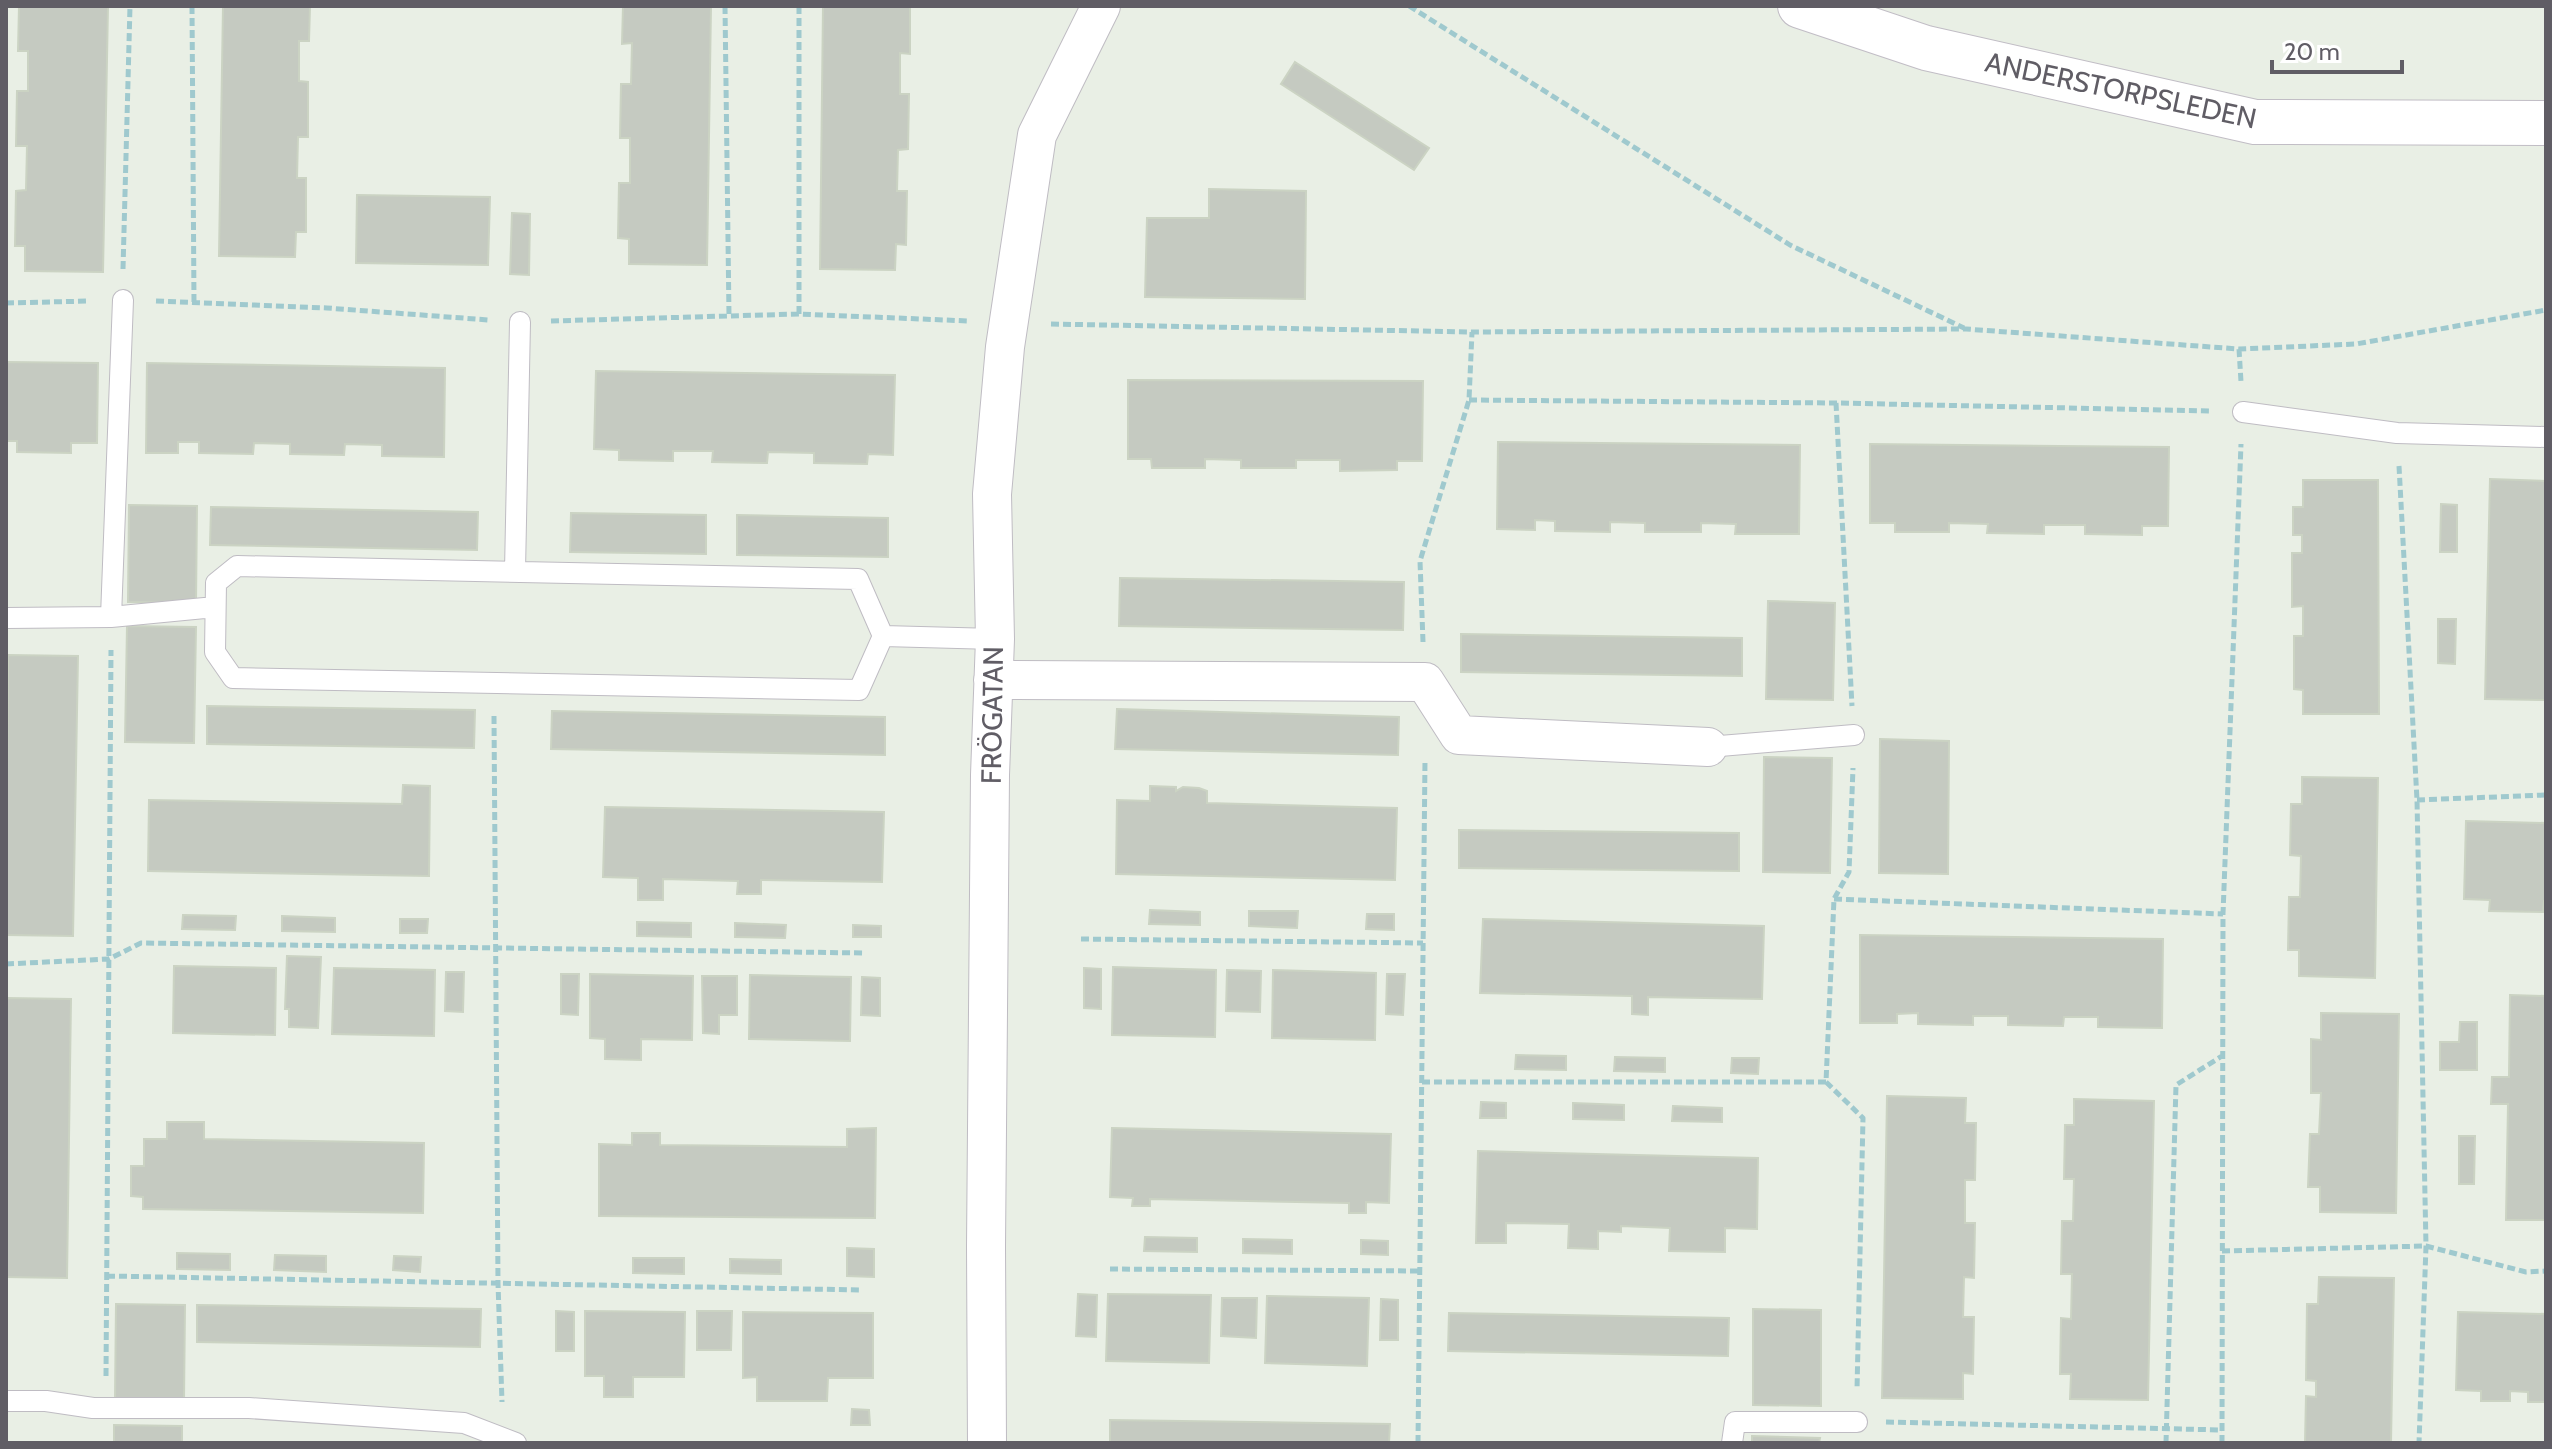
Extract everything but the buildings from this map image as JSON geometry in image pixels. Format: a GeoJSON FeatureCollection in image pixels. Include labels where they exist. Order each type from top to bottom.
{"type":"FeatureCollection","features":[{"type":"Feature","properties":{"kind":"main road","name":"ANDERSTORPSLEDEN"},"geometry":{"type":"LineString","coordinates":[[1800,6],[1926,48],[2255,122],[2546,123]]}},
{"type":"Feature","properties":{"kind":"street","name":"FRÖGATAN"},"geometry":{"type":"LineString","coordinates":[[987,1443],[986,1247],[995,639],[992,494],[1009,323],[1037,135],[1101,6]]}},
{"type":"Feature","properties":{"kind":"street"},"geometry":{"type":"LineString","coordinates":[[993,680],[1425,682],[1459,735],[1708,747]]}},
{"type":"Feature","properties":{"kind":"lane"},"geometry":{"type":"LineString","coordinates":[[111,617],[123,300]]}},
{"type":"Feature","properties":{"kind":"lane"},"geometry":{"type":"LineString","coordinates":[[515,571],[520,322]]}},
{"type":"Feature","properties":{"kind":"lane"},"geometry":{"type":"LineString","coordinates":[[2243,412],[2397,433],[2546,437]]}},
{"type":"Feature","properties":{"kind":"lane"},"geometry":{"type":"LineString","coordinates":[[237,566],[515,571],[858,579],[883,636],[859,690],[233,678],[215,652],[216,583],[237,566]]}},
{"type":"Feature","properties":{"kind":"lane"},"geometry":{"type":"LineString","coordinates":[[6,618],[111,617],[215,607]]}},
{"type":"Feature","properties":{"kind":"lane"},"geometry":{"type":"LineString","coordinates":[[883,636],[995,639]]}},
{"type":"Feature","properties":{"kind":"lane"},"geometry":{"type":"LineString","coordinates":[[1708,747],[1854,735]]}},
{"type":"Feature","properties":{"kind":"lane"},"geometry":{"type":"LineString","coordinates":[[6,1401],[46,1401],[106,1409],[249,1408],[464,1423],[509,1440]]}},
{"type":"Feature","properties":{"kind":"lane"},"geometry":{"type":"LineString","coordinates":[[1732,1443],[1735,1422],[1857,1422]]}},
{"type":"Feature","properties":{"kind":"path"},"geometry":{"type":"LineString","coordinates":[[123,300],[130,6]]}},
{"type":"Feature","properties":{"kind":"path"},"geometry":{"type":"LineString","coordinates":[[192,6],[194,303]]}},
{"type":"Feature","properties":{"kind":"path"},"geometry":{"type":"LineString","coordinates":[[725,6],[729,316]]}},
{"type":"Feature","properties":{"kind":"path"},"geometry":{"type":"LineString","coordinates":[[799,6],[799,314]]}},
{"type":"Feature","properties":{"kind":"path"},"geometry":{"type":"LineString","coordinates":[[1409,6],[1790,245],[1966,329]]}},
{"type":"Feature","properties":{"kind":"path"},"geometry":{"type":"LineString","coordinates":[[6,303],[123,300],[327,308],[520,322],[799,314],[1009,323],[1472,332],[1966,329],[2239,349],[2356,344],[2546,310]]}},
{"type":"Feature","properties":{"kind":"path"},"geometry":{"type":"LineString","coordinates":[[1425,682],[1420,561],[1469,400],[1472,332]]}},
{"type":"Feature","properties":{"kind":"path"},"geometry":{"type":"LineString","coordinates":[[2222,1443],[2223,914],[2243,412],[2239,349]]}},
{"type":"Feature","properties":{"kind":"path"},"geometry":{"type":"LineString","coordinates":[[1469,400],[1836,403],[2243,412]]}},
{"type":"Feature","properties":{"kind":"path"},"geometry":{"type":"LineString","coordinates":[[1826,1082],[1834,899],[1849,872],[1854,735],[1836,403]]}},
{"type":"Feature","properties":{"kind":"path"},"geometry":{"type":"LineString","coordinates":[[2397,433],[2417,800],[2426,1246],[2419,1443]]}},
{"type":"Feature","properties":{"kind":"path"},"geometry":{"type":"LineString","coordinates":[[106,1409],[111,617]]}},
{"type":"Feature","properties":{"kind":"path"},"geometry":{"type":"LineString","coordinates":[[493,683],[498,1283],[509,1440]]}},
{"type":"Feature","properties":{"kind":"path"},"geometry":{"type":"LineString","coordinates":[[1418,1443],[1425,759]]}},
{"type":"Feature","properties":{"kind":"path"},"geometry":{"type":"LineString","coordinates":[[2417,800],[2546,795]]}},
{"type":"Feature","properties":{"kind":"path"},"geometry":{"type":"LineString","coordinates":[[1834,899],[2223,914]]}},
{"type":"Feature","properties":{"kind":"path"},"geometry":{"type":"LineString","coordinates":[[1081,939],[1423,943]]}},
{"type":"Feature","properties":{"kind":"path"},"geometry":{"type":"LineString","coordinates":[[6,964],[109,959],[141,943],[864,953]]}},
{"type":"Feature","properties":{"kind":"path"},"geometry":{"type":"LineString","coordinates":[[2166,1443],[2176,1085],[2222,1056]]}},
{"type":"Feature","properties":{"kind":"path"},"geometry":{"type":"LineString","coordinates":[[1422,1082],[1826,1082],[1863,1118],[1857,1422],[2222,1430]]}},
{"type":"Feature","properties":{"kind":"path"},"geometry":{"type":"LineString","coordinates":[[2222,1251],[2426,1246],[2526,1272],[2546,1271]]}},
{"type":"Feature","properties":{"kind":"path"},"geometry":{"type":"LineString","coordinates":[[1110,1269],[1420,1271]]}},
{"type":"Feature","properties":{"kind":"path"},"geometry":{"type":"LineString","coordinates":[[107,1276],[862,1290]]}}]}
